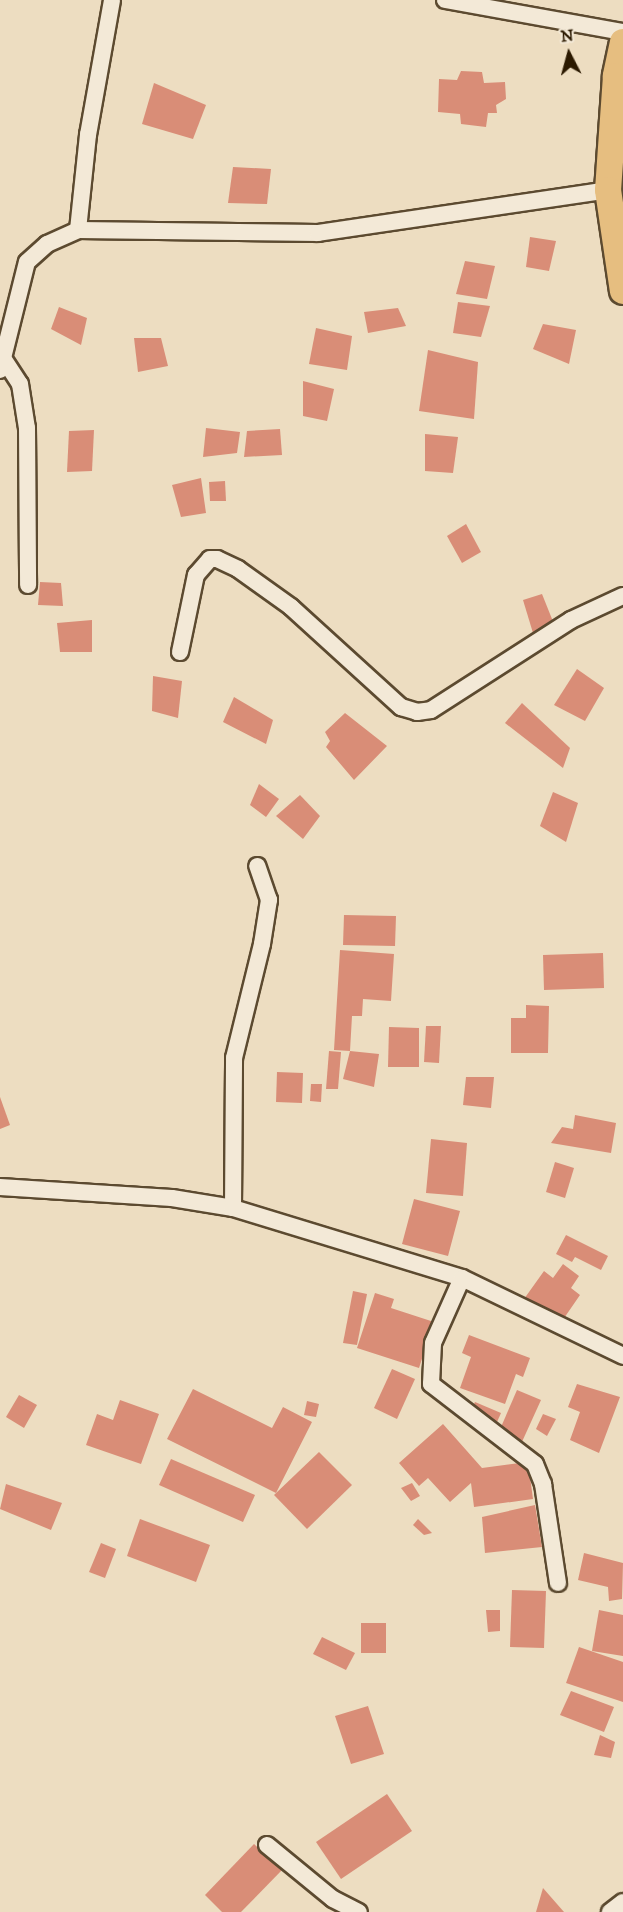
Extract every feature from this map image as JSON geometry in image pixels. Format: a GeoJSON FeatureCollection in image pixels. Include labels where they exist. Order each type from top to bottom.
{"type":"FeatureCollection","features":[{"type":"Feature","properties":{"kind":"highway"},"geometry":{"type":"LineString","coordinates":[[622,287],[608,190],[616,76],[623,42]]}},
{"type":"Feature","properties":{"kind":"street"},"geometry":{"type":"LineString","coordinates":[[78,230],[88,135],[112,0]]}},
{"type":"Feature","properties":{"kind":"street"},"geometry":{"type":"LineString","coordinates":[[445,0],[623,32]]}},
{"type":"Feature","properties":{"kind":"street"},"geometry":{"type":"LineString","coordinates":[[28,585],[27,428],[21,384],[2,365],[27,262],[47,244],[78,230],[318,233],[608,190]]}},
{"type":"Feature","properties":{"kind":"street"},"geometry":{"type":"LineString","coordinates":[[180,652],[196,574],[210,559],[217,559],[238,568],[291,607],[401,707],[417,712],[431,710],[571,620],[623,596]]}},
{"type":"Feature","properties":{"kind":"street"},"geometry":{"type":"LineString","coordinates":[[233,1208],[234,1058],[262,944],[269,900],[257,866]]}},
{"type":"Feature","properties":{"kind":"street"},"geometry":{"type":"LineString","coordinates":[[0,1187],[172,1198],[233,1208],[462,1278],[623,1356]]}},
{"type":"Feature","properties":{"kind":"street"},"geometry":{"type":"LineString","coordinates":[[462,1278],[433,1343],[431,1384],[535,1464],[543,1484],[558,1583]]}},
{"type":"Feature","properties":{"kind":"street"},"geometry":{"type":"LineString","coordinates":[[267,1845],[333,1899],[359,1912]]}},
{"type":"Feature","properties":{"kind":"street"},"geometry":{"type":"LineString","coordinates":[[610,1912],[623,1902]]}},
{"type":"Feature","properties":{"kind":"building"},"geometry":{"type":"Polygon","coordinates":[[[461,71],[482,72],[484,83],[505,82],[506,99],[496,105],[497,113],[488,113],[486,127],[461,124],[460,114],[438,112],[439,79],[457,80],[461,71]]]}},
{"type":"Feature","properties":{"kind":"building"},"geometry":{"type":"Polygon","coordinates":[[[154,83],[206,105],[193,139],[142,124],[154,83]]]}},
{"type":"Feature","properties":{"kind":"building"},"geometry":{"type":"Polygon","coordinates":[[[233,167],[271,169],[267,204],[228,203],[233,167]]]}},
{"type":"Feature","properties":{"kind":"building"},"geometry":{"type":"Polygon","coordinates":[[[530,237],[556,241],[549,271],[526,267],[530,237]]]}},
{"type":"Feature","properties":{"kind":"building"},"geometry":{"type":"Polygon","coordinates":[[[465,261],[495,266],[487,299],[456,294],[465,261]]]}},
{"type":"Feature","properties":{"kind":"building"},"geometry":{"type":"Polygon","coordinates":[[[458,302],[490,306],[481,337],[453,333],[458,302]]]}},
{"type":"Feature","properties":{"kind":"building"},"geometry":{"type":"Polygon","coordinates":[[[59,307],[87,318],[81,345],[51,329],[59,307]]]}},
{"type":"Feature","properties":{"kind":"building"},"geometry":{"type":"Polygon","coordinates":[[[398,308],[406,326],[368,333],[364,312],[398,308]]]}},
{"type":"Feature","properties":{"kind":"building"},"geometry":{"type":"Polygon","coordinates":[[[543,324],[576,330],[569,364],[533,349],[543,324]]]}},
{"type":"Feature","properties":{"kind":"building"},"geometry":{"type":"Polygon","coordinates":[[[316,328],[352,336],[347,370],[309,364],[316,328]]]}},
{"type":"Feature","properties":{"kind":"building"},"geometry":{"type":"Polygon","coordinates":[[[134,338],[161,338],[168,366],[138,372],[134,338]]]}},
{"type":"Feature","properties":{"kind":"building"},"geometry":{"type":"Polygon","coordinates":[[[428,350],[478,362],[474,419],[419,411],[428,350]]]}},
{"type":"Feature","properties":{"kind":"building"},"geometry":{"type":"Polygon","coordinates":[[[303,381],[334,389],[327,421],[303,416],[303,381]]]}},
{"type":"Feature","properties":{"kind":"building"},"geometry":{"type":"Polygon","coordinates":[[[206,428],[240,432],[237,453],[203,457],[206,428]]]}},
{"type":"Feature","properties":{"kind":"building"},"geometry":{"type":"Polygon","coordinates":[[[280,429],[282,455],[244,457],[247,431],[280,429]]]}},
{"type":"Feature","properties":{"kind":"building"},"geometry":{"type":"Polygon","coordinates":[[[94,430],[92,471],[67,472],[69,431],[94,430]]]}},
{"type":"Feature","properties":{"kind":"building"},"geometry":{"type":"Polygon","coordinates":[[[425,434],[458,437],[453,473],[425,471],[425,434]]]}},
{"type":"Feature","properties":{"kind":"building"},"geometry":{"type":"Polygon","coordinates":[[[201,478],[206,513],[181,517],[172,485],[201,478]]]}},
{"type":"Feature","properties":{"kind":"building"},"geometry":{"type":"Polygon","coordinates":[[[225,481],[226,501],[210,501],[209,482],[225,481]]]}},
{"type":"Feature","properties":{"kind":"building"},"geometry":{"type":"Polygon","coordinates":[[[466,524],[481,552],[462,563],[447,536],[466,524]]]}},
{"type":"Feature","properties":{"kind":"building"},"geometry":{"type":"Polygon","coordinates":[[[40,582],[61,583],[63,606],[38,605],[40,582]]]}},
{"type":"Feature","properties":{"kind":"building"},"geometry":{"type":"Polygon","coordinates":[[[542,594],[554,624],[533,633],[523,600],[542,594]]]}},
{"type":"Feature","properties":{"kind":"building"},"geometry":{"type":"Polygon","coordinates":[[[92,620],[92,652],[60,652],[57,623],[92,620]]]}},
{"type":"Feature","properties":{"kind":"building"},"geometry":{"type":"Polygon","coordinates":[[[577,669],[604,688],[585,721],[554,705],[577,669]]]}},
{"type":"Feature","properties":{"kind":"building"},"geometry":{"type":"Polygon","coordinates":[[[153,676],[182,681],[178,718],[152,711],[153,676]]]}},
{"type":"Feature","properties":{"kind":"building"},"geometry":{"type":"Polygon","coordinates":[[[234,697],[273,720],[266,744],[223,722],[234,697]]]}},
{"type":"Feature","properties":{"kind":"building"},"geometry":{"type":"Polygon","coordinates":[[[522,703],[570,748],[563,768],[505,723],[522,703]]]}},
{"type":"Feature","properties":{"kind":"building"},"geometry":{"type":"Polygon","coordinates":[[[345,713],[387,746],[354,780],[326,747],[330,741],[325,732],[345,713]]]}},
{"type":"Feature","properties":{"kind":"building"},"geometry":{"type":"Polygon","coordinates":[[[259,784],[279,799],[266,817],[250,805],[259,784]]]}},
{"type":"Feature","properties":{"kind":"building"},"geometry":{"type":"Polygon","coordinates":[[[553,792],[578,803],[566,842],[540,826],[553,792]]]}},
{"type":"Feature","properties":{"kind":"building"},"geometry":{"type":"Polygon","coordinates":[[[300,795],[320,816],[303,839],[276,816],[300,795]]]}},
{"type":"Feature","properties":{"kind":"building"},"geometry":{"type":"Polygon","coordinates":[[[344,915],[396,916],[395,946],[343,945],[344,915]]]}},
{"type":"Feature","properties":{"kind":"building"},"geometry":{"type":"Polygon","coordinates":[[[340,950],[394,954],[391,1001],[363,999],[362,1016],[352,1016],[350,1051],[334,1050],[340,950]]]}},
{"type":"Feature","properties":{"kind":"building"},"geometry":{"type":"Polygon","coordinates":[[[603,953],[604,988],[544,990],[543,955],[603,953]]]}},
{"type":"Feature","properties":{"kind":"building"},"geometry":{"type":"Polygon","coordinates":[[[526,1005],[549,1006],[548,1053],[511,1053],[511,1018],[526,1018],[526,1005]]]}},
{"type":"Feature","properties":{"kind":"building"},"geometry":{"type":"Polygon","coordinates":[[[426,1026],[441,1026],[439,1063],[424,1062],[426,1026]]]}},
{"type":"Feature","properties":{"kind":"building"},"geometry":{"type":"Polygon","coordinates":[[[389,1027],[419,1028],[419,1067],[388,1067],[389,1027]]]}},
{"type":"Feature","properties":{"kind":"building"},"geometry":{"type":"Polygon","coordinates":[[[329,1051],[341,1052],[338,1089],[326,1089],[329,1051]]]}},
{"type":"Feature","properties":{"kind":"building"},"geometry":{"type":"Polygon","coordinates":[[[350,1051],[379,1054],[374,1087],[343,1079],[350,1051]]]}},
{"type":"Feature","properties":{"kind":"building"},"geometry":{"type":"Polygon","coordinates":[[[277,1072],[303,1073],[302,1103],[276,1102],[277,1072]]]}},
{"type":"Feature","properties":{"kind":"building"},"geometry":{"type":"Polygon","coordinates":[[[466,1077],[494,1077],[491,1108],[463,1105],[466,1077]]]}},
{"type":"Feature","properties":{"kind":"building"},"geometry":{"type":"Polygon","coordinates":[[[311,1084],[322,1084],[321,1102],[310,1101],[311,1084]]]}},
{"type":"Feature","properties":{"kind":"building"},"geometry":{"type":"Polygon","coordinates":[[[0,1097],[10,1125],[0,1129],[0,1097]]]}},
{"type":"Feature","properties":{"kind":"building"},"geometry":{"type":"Polygon","coordinates":[[[575,1115],[616,1123],[611,1153],[551,1143],[562,1127],[573,1129],[575,1115]]]}},
{"type":"Feature","properties":{"kind":"building"},"geometry":{"type":"Polygon","coordinates":[[[431,1139],[467,1143],[463,1196],[426,1193],[431,1139]]]}},
{"type":"Feature","properties":{"kind":"building"},"geometry":{"type":"Polygon","coordinates":[[[555,1162],[574,1168],[565,1198],[546,1192],[555,1162]]]}},
{"type":"Feature","properties":{"kind":"building"},"geometry":{"type":"Polygon","coordinates":[[[414,1199],[460,1211],[448,1256],[402,1244],[414,1199]]]}},
{"type":"Feature","properties":{"kind":"building"},"geometry":{"type":"Polygon","coordinates":[[[566,1235],[608,1256],[601,1270],[575,1257],[572,1262],[556,1254],[566,1235]]]}},
{"type":"Feature","properties":{"kind":"building"},"geometry":{"type":"Polygon","coordinates":[[[563,1264],[579,1276],[571,1288],[580,1295],[560,1324],[524,1299],[544,1271],[553,1278],[563,1264]]]}},
{"type":"Feature","properties":{"kind":"building"},"geometry":{"type":"Polygon","coordinates":[[[353,1291],[367,1294],[357,1345],[343,1343],[353,1291]]]}},
{"type":"Feature","properties":{"kind":"building"},"geometry":{"type":"Polygon","coordinates":[[[375,1293],[394,1299],[391,1308],[434,1322],[419,1368],[357,1348],[375,1293]]]}},
{"type":"Feature","properties":{"kind":"building"},"geometry":{"type":"Polygon","coordinates":[[[469,1335],[530,1358],[523,1377],[516,1374],[505,1404],[460,1388],[471,1357],[462,1353],[469,1335]]]}},
{"type":"Feature","properties":{"kind":"building"},"geometry":{"type":"Polygon","coordinates":[[[392,1369],[415,1379],[397,1419],[374,1408],[392,1369]]]}},
{"type":"Feature","properties":{"kind":"building"},"geometry":{"type":"Polygon","coordinates":[[[577,1384],[620,1397],[599,1453],[570,1440],[580,1412],[568,1407],[577,1384]]]}},
{"type":"Feature","properties":{"kind":"building"},"geometry":{"type":"Polygon","coordinates":[[[193,1389],[272,1428],[283,1407],[312,1422],[276,1493],[167,1439],[193,1389]]]}},
{"type":"Feature","properties":{"kind":"building"},"geometry":{"type":"Polygon","coordinates":[[[517,1390],[541,1400],[521,1444],[498,1434],[517,1390]]]}},
{"type":"Feature","properties":{"kind":"building"},"geometry":{"type":"Polygon","coordinates":[[[19,1395],[37,1405],[24,1428],[6,1417],[19,1395]]]}},
{"type":"Feature","properties":{"kind":"building"},"geometry":{"type":"Polygon","coordinates":[[[120,1400],[159,1414],[141,1464],[86,1445],[97,1414],[113,1420],[120,1400]]]}},
{"type":"Feature","properties":{"kind":"building"},"geometry":{"type":"Polygon","coordinates":[[[307,1401],[319,1404],[316,1417],[304,1415],[307,1401]]]}},
{"type":"Feature","properties":{"kind":"building"},"geometry":{"type":"Polygon","coordinates":[[[475,1402],[501,1413],[497,1422],[471,1410],[475,1402]]]}},
{"type":"Feature","properties":{"kind":"building"},"geometry":{"type":"Polygon","coordinates":[[[543,1414],[556,1419],[547,1436],[536,1429],[543,1414]]]}},
{"type":"Feature","properties":{"kind":"building"},"geometry":{"type":"Polygon","coordinates":[[[443,1424],[482,1468],[528,1462],[533,1499],[474,1507],[471,1483],[450,1502],[428,1478],[419,1486],[399,1463],[443,1424]]]}},
{"type":"Feature","properties":{"kind":"building"},"geometry":{"type":"Polygon","coordinates":[[[319,1452],[352,1485],[307,1529],[274,1495],[319,1452]]]}},
{"type":"Feature","properties":{"kind":"building"},"geometry":{"type":"Polygon","coordinates":[[[171,1459],[255,1495],[243,1522],[159,1485],[171,1459]]]}},
{"type":"Feature","properties":{"kind":"building"},"geometry":{"type":"Polygon","coordinates":[[[412,1483],[420,1496],[411,1501],[401,1488],[412,1483]]]}},
{"type":"Feature","properties":{"kind":"building"},"geometry":{"type":"Polygon","coordinates":[[[6,1484],[62,1503],[51,1530],[0,1509],[6,1484]]]}},
{"type":"Feature","properties":{"kind":"building"},"geometry":{"type":"Polygon","coordinates":[[[535,1505],[542,1547],[485,1553],[482,1517],[535,1505]]]}},
{"type":"Feature","properties":{"kind":"building"},"geometry":{"type":"Polygon","coordinates":[[[140,1519],[210,1545],[196,1582],[127,1556],[140,1519]]]}},
{"type":"Feature","properties":{"kind":"building"},"geometry":{"type":"Polygon","coordinates":[[[418,1519],[432,1533],[424,1535],[413,1525],[418,1519]]]}},
{"type":"Feature","properties":{"kind":"building"},"geometry":{"type":"Polygon","coordinates":[[[101,1543],[116,1549],[105,1578],[89,1572],[101,1543]]]}},
{"type":"Feature","properties":{"kind":"building"},"geometry":{"type":"Polygon","coordinates":[[[584,1553],[623,1563],[622,1599],[609,1601],[608,1587],[578,1580],[584,1553]]]}},
{"type":"Feature","properties":{"kind":"building"},"geometry":{"type":"Polygon","coordinates":[[[512,1590],[546,1591],[544,1648],[510,1647],[512,1590]]]}},
{"type":"Feature","properties":{"kind":"building"},"geometry":{"type":"Polygon","coordinates":[[[486,1610],[500,1610],[500,1631],[488,1632],[486,1610]]]}},
{"type":"Feature","properties":{"kind":"building"},"geometry":{"type":"Polygon","coordinates":[[[599,1610],[623,1615],[623,1656],[592,1651],[599,1610]]]}},
{"type":"Feature","properties":{"kind":"building"},"geometry":{"type":"Polygon","coordinates":[[[361,1623],[386,1623],[386,1653],[361,1653],[361,1623]]]}},
{"type":"Feature","properties":{"kind":"building"},"geometry":{"type":"Polygon","coordinates":[[[322,1637],[355,1653],[346,1670],[313,1654],[322,1637]]]}},
{"type":"Feature","properties":{"kind":"building"},"geometry":{"type":"Polygon","coordinates":[[[579,1647],[623,1662],[623,1702],[566,1683],[579,1647]]]}},
{"type":"Feature","properties":{"kind":"building"},"geometry":{"type":"Polygon","coordinates":[[[571,1691],[614,1707],[604,1732],[560,1715],[571,1691]]]}},
{"type":"Feature","properties":{"kind":"building"},"geometry":{"type":"Polygon","coordinates":[[[368,1706],[384,1754],[351,1764],[335,1716],[368,1706]]]}},
{"type":"Feature","properties":{"kind":"building"},"geometry":{"type":"Polygon","coordinates":[[[600,1735],[615,1742],[611,1758],[594,1755],[600,1735]]]}},
{"type":"Feature","properties":{"kind":"building"},"geometry":{"type":"Polygon","coordinates":[[[387,1794],[412,1831],[341,1879],[316,1842],[387,1794]]]}},
{"type":"Feature","properties":{"kind":"building"},"geometry":{"type":"Polygon","coordinates":[[[254,1844],[282,1870],[241,1912],[222,1912],[205,1895],[254,1844]]]}},
{"type":"Feature","properties":{"kind":"building"},"geometry":{"type":"Polygon","coordinates":[[[543,1888],[564,1912],[536,1912],[543,1888]]]}}]}
